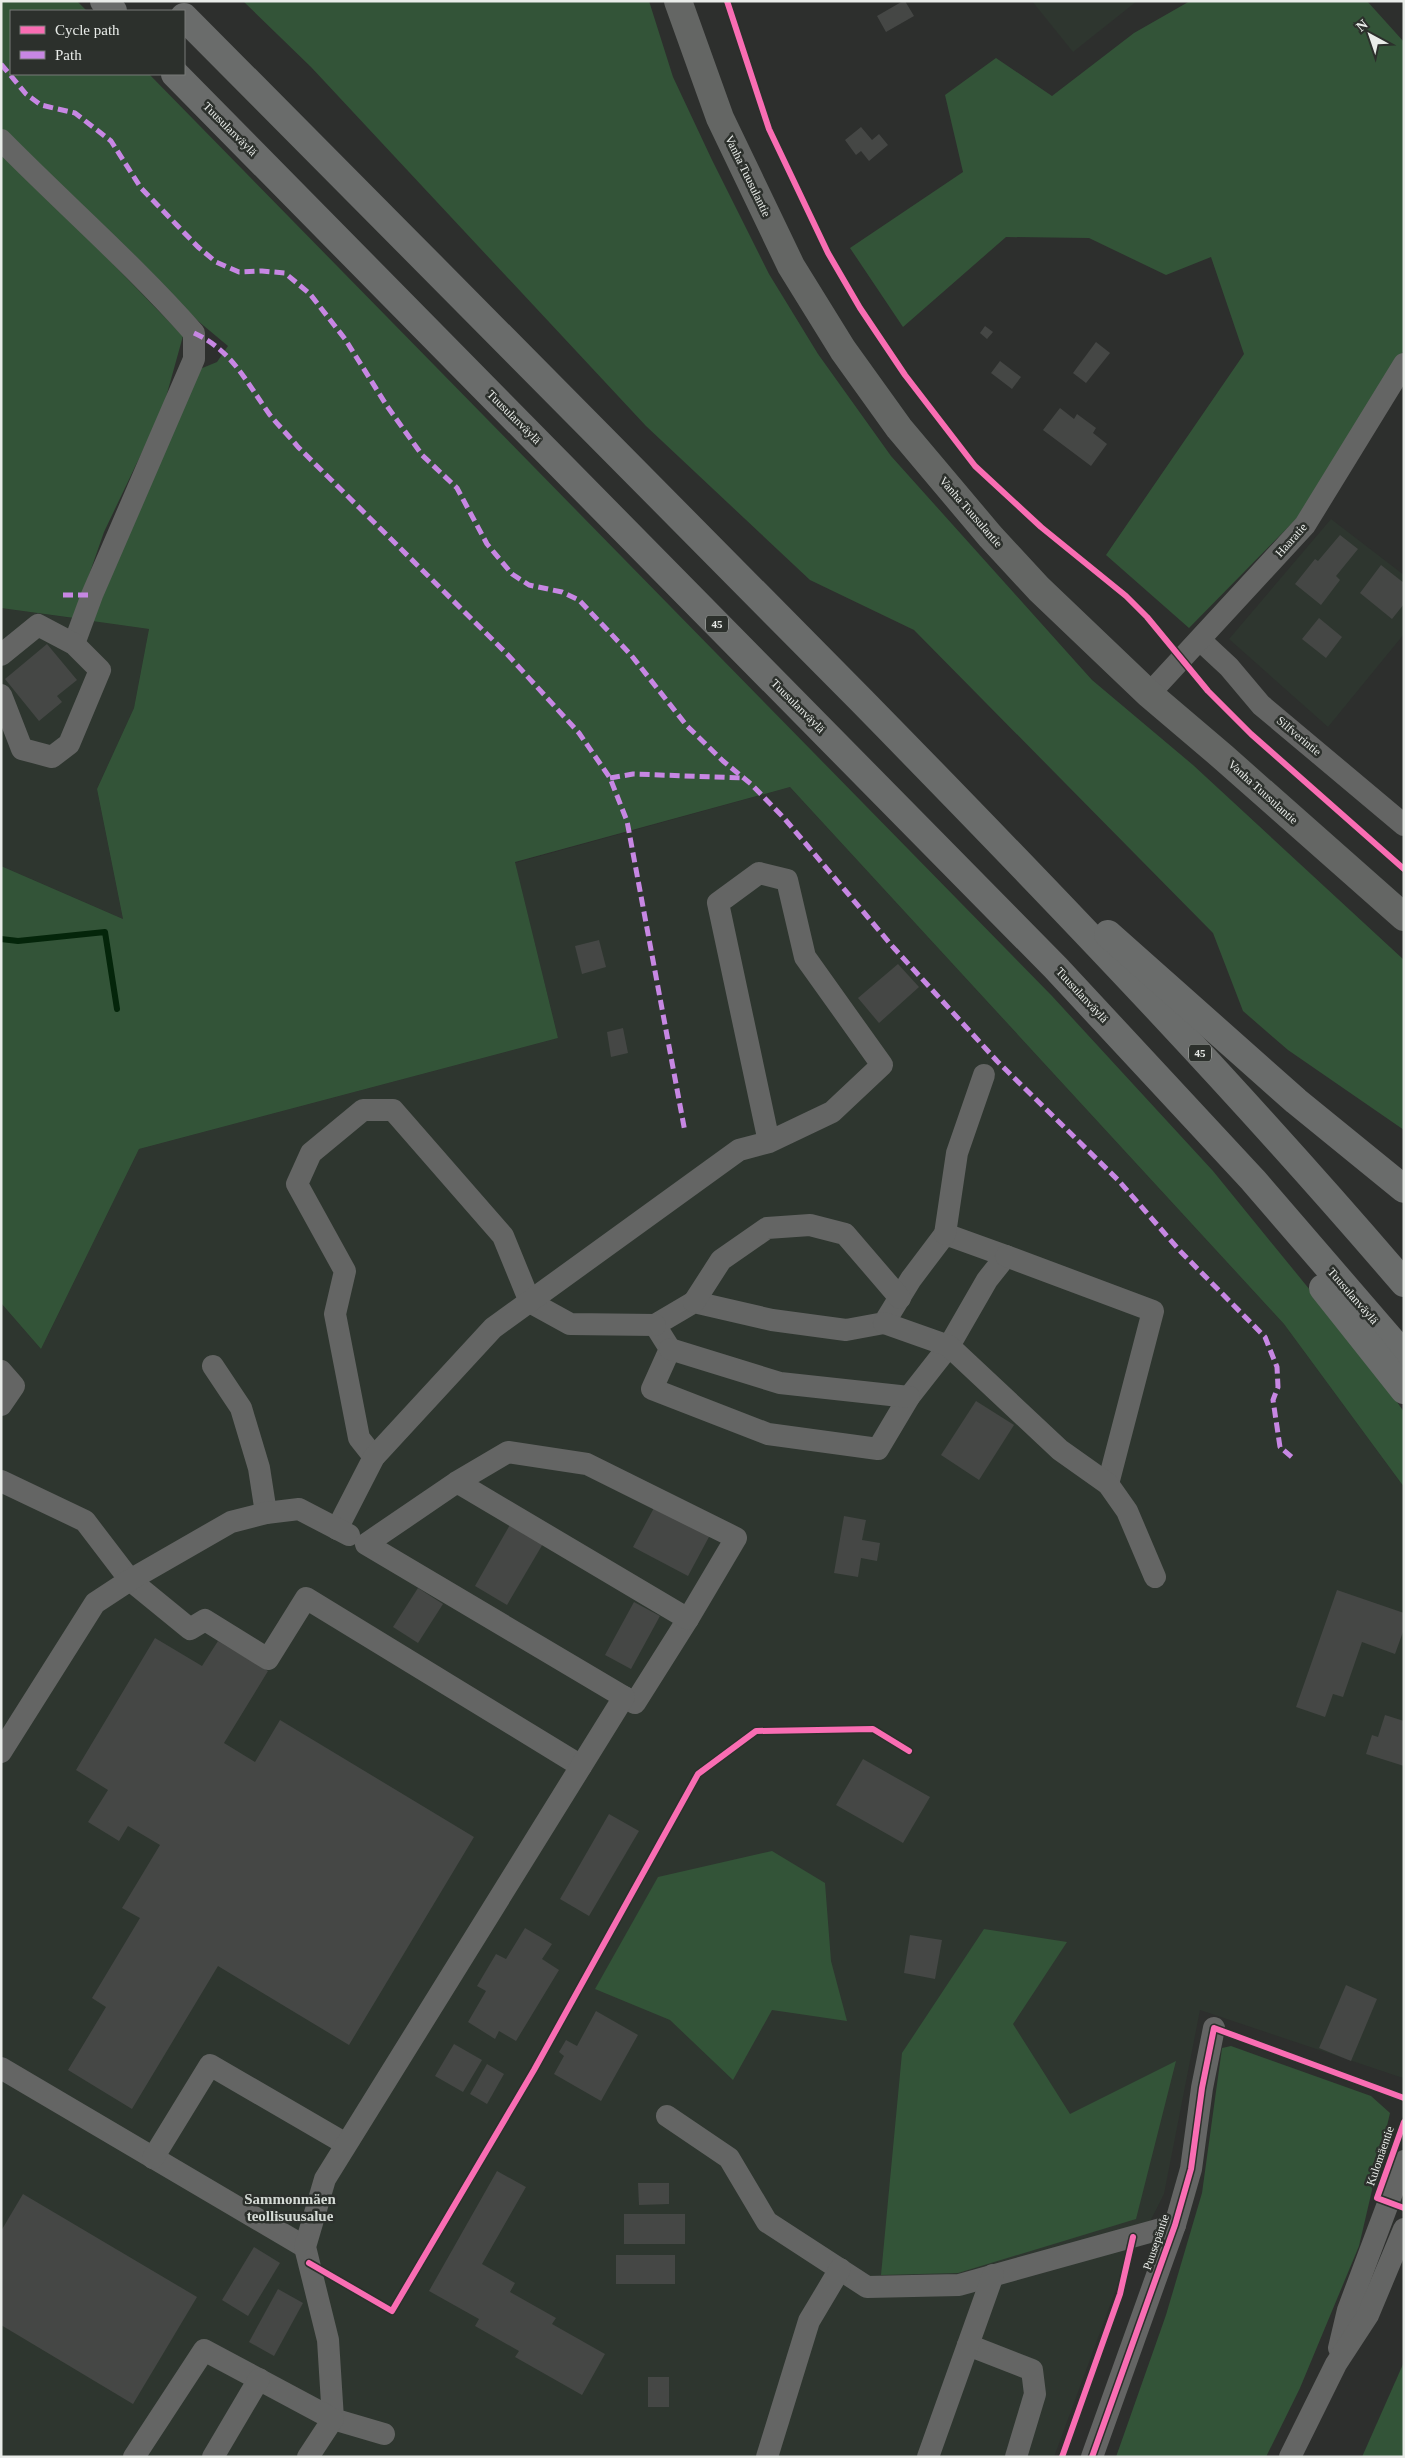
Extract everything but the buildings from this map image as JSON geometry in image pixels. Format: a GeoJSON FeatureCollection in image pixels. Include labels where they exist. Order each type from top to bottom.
{"type":"FeatureCollection","features":[{"type":"Feature","properties":{"kind":"highway"},"geometry":{"type":"LineString","coordinates":[[104,1],[113,10]]}},
{"type":"Feature","properties":{"kind":"highway"},"geometry":{"type":"LineString","coordinates":[[168,1],[177,10]]}},
{"type":"Feature","properties":{"kind":"highway","name":"45"},"geometry":{"type":"LineString","coordinates":[[185,18],[688,524],[988,830],[1219,1072],[1302,1163],[1404,1282]]}},
{"type":"Feature","properties":{"kind":"highway","name":"Tuusulanväylä"},"geometry":{"type":"LineString","coordinates":[[176,75],[1056,968],[1253,1180],[1404,1355]]}},
{"type":"Feature","properties":{"kind":"highway"},"geometry":{"type":"LineString","coordinates":[[988,830],[1160,978],[1296,1101],[1404,1189]]}},
{"type":"Feature","properties":{"kind":"highway"},"geometry":{"type":"LineString","coordinates":[[1253,1180],[1327,1294],[1404,1390]]}},
{"type":"Feature","properties":{"kind":"main road","name":"Vanha Tuusulantie"},"geometry":{"type":"LineString","coordinates":[[678,1],[720,118],[791,266],[843,350],[900,428],[990,536],[1039,589],[1149,694],[1404,917]]}},
{"type":"Feature","properties":{"kind":"street"},"geometry":{"type":"LineString","coordinates":[[1,140],[64,204],[165,301],[194,333],[194,359],[92,595],[74,644]]}},
{"type":"Feature","properties":{"kind":"street","name":"Haaratie"},"geometry":{"type":"LineString","coordinates":[[1149,694],[1305,525],[1404,364]]}},
{"type":"Feature","properties":{"kind":"street"},"geometry":{"type":"LineString","coordinates":[[1,655],[38,625],[74,644],[100,670],[69,744],[52,757],[22,749],[1,695]]}},
{"type":"Feature","properties":{"kind":"street","name":"Silfverintie"},"geometry":{"type":"LineString","coordinates":[[1200,640],[1229,667],[1261,705],[1404,825]]}},
{"type":"Feature","properties":{"kind":"street"},"geometry":{"type":"LineString","coordinates":[[336,1529],[374,1457],[493,1328],[740,1150],[769,1142],[832,1112],[882,1065],[805,957],[787,880],[759,873],[718,903],[769,1142]]}},
{"type":"Feature","properties":{"kind":"street"},"geometry":{"type":"LineString","coordinates":[[884,1323],[945,1234],[957,1153],[984,1075]]}},
{"type":"Feature","properties":{"kind":"street"},"geometry":{"type":"LineString","coordinates":[[374,1457],[359,1438],[335,1314],[345,1271],[298,1184],[310,1153],[364,1110],[393,1110],[503,1236],[530,1302],[570,1324],[655,1326],[694,1302],[721,1260],[767,1228],[810,1225],[845,1234],[900,1298]]}},
{"type":"Feature","properties":{"kind":"street"},"geometry":{"type":"LineString","coordinates":[[945,1234],[1152,1311],[1108,1484]]}},
{"type":"Feature","properties":{"kind":"street"},"geometry":{"type":"LineString","coordinates":[[670,1349],[652,1389],[768,1434],[878,1449],[909,1397],[949,1346],[987,1280],[1006,1256]]}},
{"type":"Feature","properties":{"kind":"street"},"geometry":{"type":"LineString","coordinates":[[694,1302],[772,1320],[846,1330],[884,1323],[949,1346],[1060,1450],[1108,1484],[1127,1511],[1155,1577]]}},
{"type":"Feature","properties":{"kind":"street"},"geometry":{"type":"LineString","coordinates":[[655,1326],[670,1349],[780,1383],[909,1397]]}},
{"type":"Feature","properties":{"kind":"street"},"geometry":{"type":"LineString","coordinates":[[213,1366],[241,1408],[260,1468],[266,1513]]}},
{"type":"Feature","properties":{"kind":"street"},"geometry":{"type":"LineString","coordinates":[[1,1371],[14,1386],[1,1405]]}},
{"type":"Feature","properties":{"kind":"street"},"geometry":{"type":"LineString","coordinates":[[1,1752],[95,1603],[130,1580],[231,1522],[266,1513],[299,1509],[366,1544],[635,1703],[736,1538],[587,1464],[508,1452],[457,1482],[366,1544]]}},
{"type":"Feature","properties":{"kind":"street"},"geometry":{"type":"LineString","coordinates":[[1,1481],[85,1521],[130,1580],[190,1629],[205,1620],[268,1658],[306,1598],[581,1766]]}},
{"type":"Feature","properties":{"kind":"street"},"geometry":{"type":"LineString","coordinates":[[457,1482],[688,1619]]}},
{"type":"Feature","properties":{"kind":"street"},"geometry":{"type":"LineString","coordinates":[[308,2457],[333,2419],[328,2340],[305,2248],[325,2179],[624,1697]]}},
{"type":"Feature","properties":{"kind":"street","name":"Puusepäntie"},"geometry":{"type":"LineString","coordinates":[[1092,2457],[1174,2225],[1191,2169],[1202,2088],[1214,2028]]}},
{"type":"Feature","properties":{"kind":"street"},"geometry":{"type":"LineString","coordinates":[[153,2158],[210,2065],[346,2144]]}},
{"type":"Feature","properties":{"kind":"street"},"geometry":{"type":"LineString","coordinates":[[1,2068],[305,2248]]}},
{"type":"Feature","properties":{"kind":"street"},"geometry":{"type":"LineString","coordinates":[[667,2116],[729,2158],[767,2222],[867,2287],[959,2285],[1174,2225]]}},
{"type":"Feature","properties":{"kind":"street"},"geometry":{"type":"LineString","coordinates":[[1336,2364],[1348,2310],[1404,2161]]}},
{"type":"Feature","properties":{"kind":"street"},"geometry":{"type":"LineString","coordinates":[[1290,2457],[1336,2364],[1368,2315],[1404,2229]]}},
{"type":"Feature","properties":{"kind":"street"},"geometry":{"type":"LineString","coordinates":[[767,2457],[809,2321],[840,2269]]}},
{"type":"Feature","properties":{"kind":"street"},"geometry":{"type":"LineString","coordinates":[[932,2455],[993,2275]]}},
{"type":"Feature","properties":{"kind":"street"},"geometry":{"type":"LineString","coordinates":[[968,2345],[1032,2370],[1036,2394],[1016,2457]]}},
{"type":"Feature","properties":{"kind":"street"},"geometry":{"type":"LineString","coordinates":[[134,2457],[204,2350],[333,2419],[384,2434]]}},
{"type":"Feature","properties":{"kind":"street"},"geometry":{"type":"LineString","coordinates":[[212,2457],[259,2379]]}},
{"type":"Feature","properties":{"kind":"shaded area"},"geometry":{"type":"Polygon","coordinates":[[[1032,1],[1137,1],[1073,52],[1032,1]]]}},
{"type":"Feature","properties":{"kind":"shaded area"},"geometry":{"type":"Polygon","coordinates":[[[1331,519],[1404,575],[1404,634],[1328,727],[1229,639],[1331,519]]]}},
{"type":"Feature","properties":{"kind":"shaded area"},"geometry":{"type":"Polygon","coordinates":[[[1,608],[149,629],[134,708],[97,789],[123,919],[1,866],[1,608]]]}},
{"type":"Feature","properties":{"kind":"shaded area"},"geometry":{"type":"Polygon","coordinates":[[[790,787],[1284,1324],[1404,1487],[1403,2078],[1200,2010],[1164,2194],[1116,2289],[1054,2457],[1,2457],[1,1303],[41,1349],[139,1149],[558,1038],[515,863],[790,787]]]}},
{"type":"Feature","properties":{"kind":"green space"},"geometry":{"type":"Polygon","coordinates":[[[1,1],[77,1],[86,10],[10,10],[10,75],[150,75],[1052,996],[1213,1171],[1376,1371],[1404,1412],[1404,1487],[1284,1324],[790,787],[515,862],[558,1038],[139,1149],[41,1349],[1,1303],[1,866],[123,919],[97,789],[134,708],[149,629],[92,621],[200,369],[217,362],[228,346],[140,268],[1,129],[1,1]]]}},
{"type":"Feature","properties":{"kind":"green space"},"geometry":{"type":"Polygon","coordinates":[[[243,1],[649,1],[673,77],[769,274],[818,354],[891,456],[1092,680],[1193,765],[1404,960],[1404,1130],[1288,1050],[1243,1011],[1213,933],[914,630],[810,580],[646,426],[311,67],[243,1]]]}},
{"type":"Feature","properties":{"kind":"green space"},"geometry":{"type":"Polygon","coordinates":[[[1190,1],[1367,1],[1404,42],[1404,350],[1300,515],[1189,628],[1106,555],[1244,354],[1211,257],[1166,275],[1089,238],[1006,237],[903,327],[850,248],[963,172],[945,95],[996,58],[1052,96],[1134,33],[1190,1]]]}},
{"type":"Feature","properties":{"kind":"green space"},"geometry":{"type":"Polygon","coordinates":[[[1,149],[183,336],[163,408],[104,532],[74,618],[1,608],[1,149]]]}},
{"type":"Feature","properties":{"kind":"green space"},"geometry":{"type":"Polygon","coordinates":[[[772,1851],[825,1883],[831,1961],[847,2021],[772,2010],[733,2080],[670,2020],[595,1989],[658,1877],[772,1851]]]}},
{"type":"Feature","properties":{"kind":"green space"},"geometry":{"type":"Polygon","coordinates":[[[984,1929],[1067,1942],[1013,2024],[1070,2114],[1176,2061],[1136,2219],[958,2273],[881,2275],[902,2053],[984,1929]]]}},
{"type":"Feature","properties":{"kind":"green space"},"geometry":{"type":"Polygon","coordinates":[[[1231,2046],[1371,2096],[1390,2113],[1359,2246],[1300,2388],[1266,2457],[1116,2457],[1166,2315],[1202,2193],[1222,2048],[1231,2046]]]}},
{"type":"Feature","properties":{"kind":"green space"},"geometry":{"type":"Polygon","coordinates":[[[1404,2362],[1404,2457],[1362,2457],[1404,2362]]]}},
{"type":"Feature","properties":{"kind":"waterway"},"geometry":{"type":"LineString","coordinates":[[1,939],[18,941],[105,932],[117,1009]]}},
{"type":"Feature","properties":{"kind":"marked path"},"geometry":{"type":"LineString","coordinates":[[1,64],[10,75]]}},
{"type":"Feature","properties":{"kind":"marked path"},"geometry":{"type":"LineString","coordinates":[[10,75],[26,94],[41,105],[75,113],[111,141],[141,188],[198,247],[216,262],[239,272],[285,273],[310,294],[345,339],[387,406],[422,455],[457,488],[487,544],[512,574],[529,585],[562,592],[579,600],[631,655],[687,726],[723,761],[751,784],[784,818],[893,947],[997,1061],[1118,1180],[1181,1252],[1265,1337],[1277,1367],[1278,1387],[1273,1400],[1280,1447],[1294,1459]]}},
{"type":"Feature","properties":{"kind":"marked path"},"geometry":{"type":"LineString","coordinates":[[194,333],[207,340],[229,358],[246,379],[270,415],[298,447],[507,654],[579,733],[610,778],[627,821],[685,1132]]}},
{"type":"Feature","properties":{"kind":"marked path"},"geometry":{"type":"LineString","coordinates":[[63,595],[92,595]]}},
{"type":"Feature","properties":{"kind":"marked path"},"geometry":{"type":"LineString","coordinates":[[610,778],[633,774],[743,778]]}},
{"type":"Feature","properties":{"kind":"cycle path"},"geometry":{"type":"LineString","coordinates":[[727,1],[769,129],[828,253],[860,308],[905,375],[975,466],[1041,527],[1126,596],[1147,617],[1208,691],[1251,734],[1404,869]]}},
{"type":"Feature","properties":{"kind":"cycle path"},"geometry":{"type":"LineString","coordinates":[[309,2263],[392,2311],[534,2070],[698,1774],[756,1731],[873,1729],[909,1751]]}},
{"type":"Feature","properties":{"kind":"cycle path"},"geometry":{"type":"LineString","coordinates":[[1092,2457],[1175,2225],[1191,2169],[1202,2088],[1214,2028],[1404,2098]]}},
{"type":"Feature","properties":{"kind":"cycle path","name":"Kulomäentie"},"geometry":{"type":"LineString","coordinates":[[1404,2122],[1377,2198],[1404,2208]]}},
{"type":"Feature","properties":{"kind":"cycle path"},"geometry":{"type":"LineString","coordinates":[[1062,2457],[1120,2294],[1133,2237]]}},
{"type":"Feature","properties":{"kind":"district","name":"Sammonmäen teollisuusalue"},"geometry":{"type":"Point","coordinates":[290,2208]}}]}
